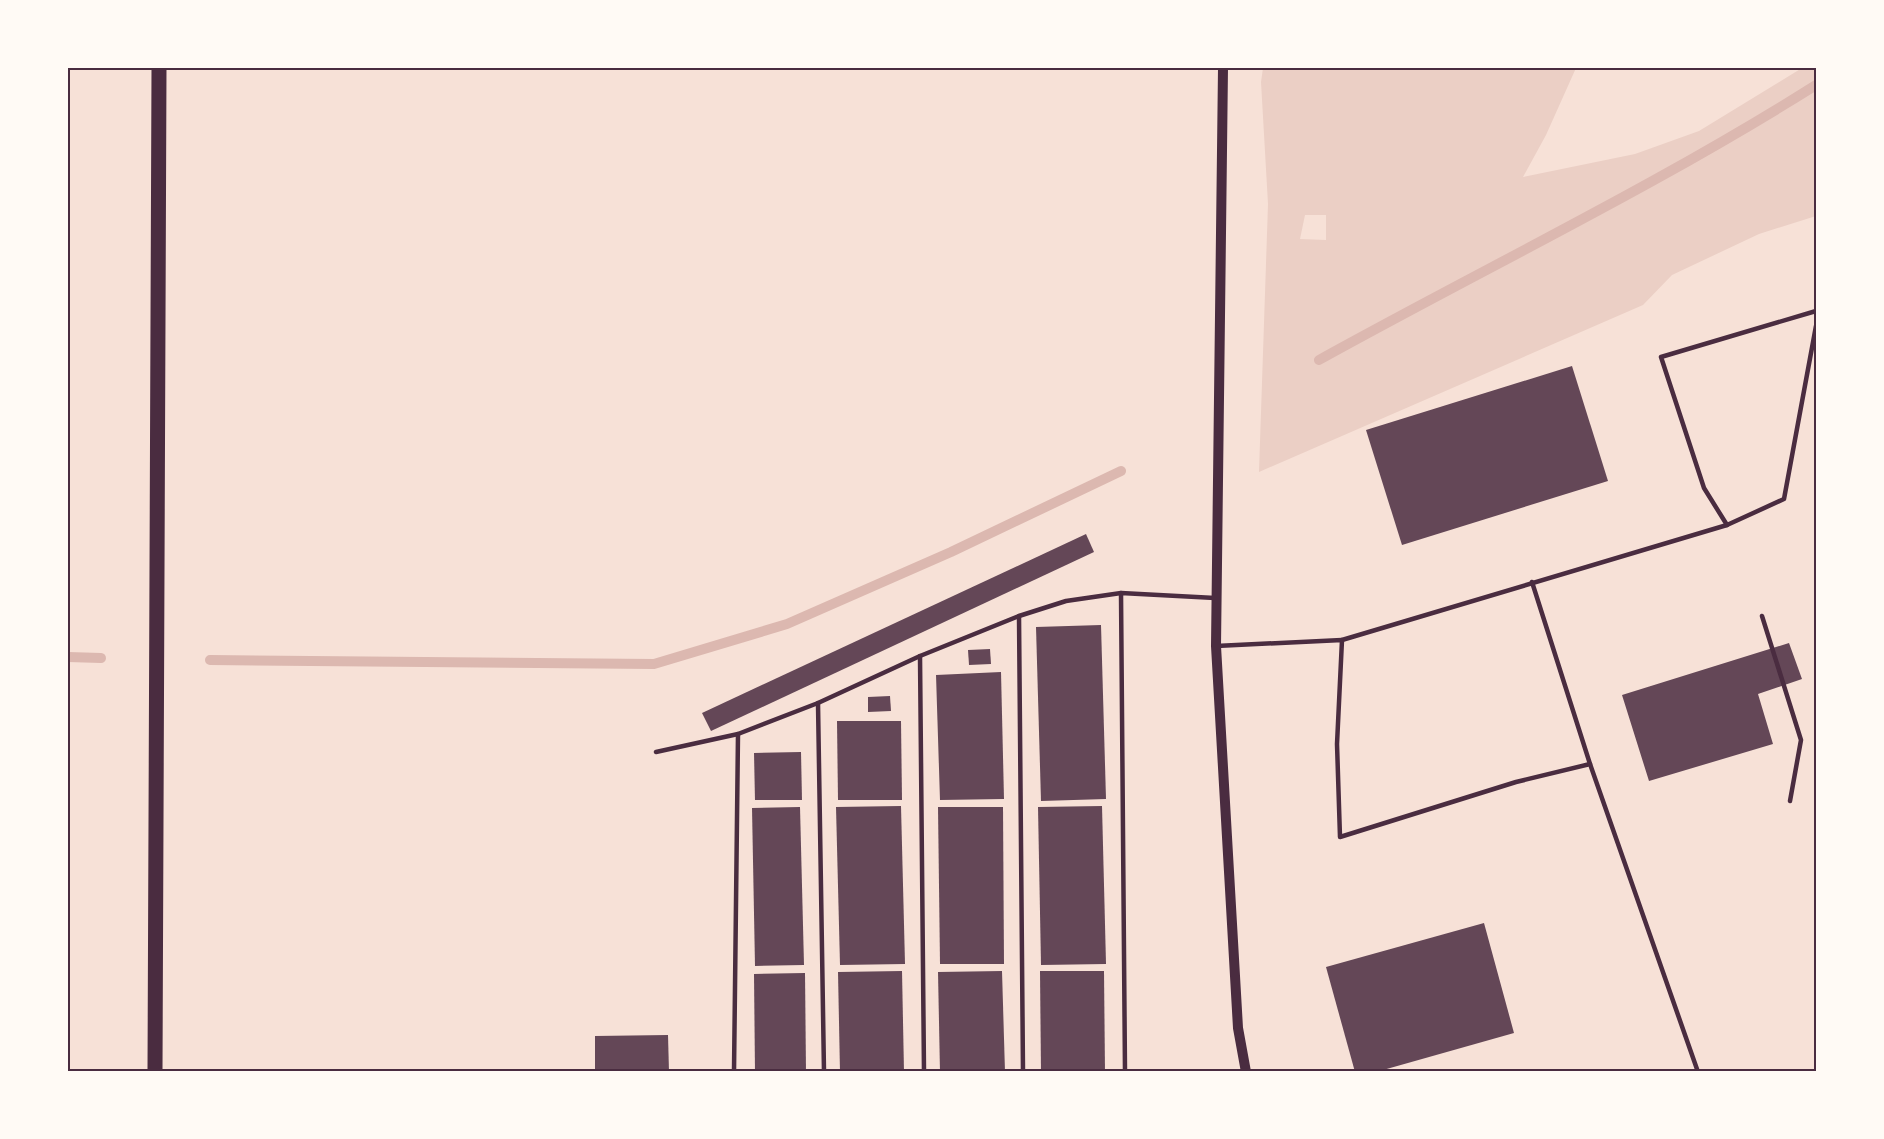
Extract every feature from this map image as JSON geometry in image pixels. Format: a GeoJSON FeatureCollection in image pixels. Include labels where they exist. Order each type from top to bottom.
{"type":"FeatureCollection","features":[{"type":"Feature","properties":{"kind":"main road"},"geometry":{"type":"LineString","coordinates":[[155,1071],[159,68]]}},
{"type":"Feature","properties":{"kind":"street"},"geometry":{"type":"LineString","coordinates":[[1223,68],[1216,646],[1238,1028],[1246,1071]]}},
{"type":"Feature","properties":{"kind":"lane"},"geometry":{"type":"LineString","coordinates":[[1727,525],[1704,488],[1661,357],[1816,311]]}},
{"type":"Feature","properties":{"kind":"lane"},"geometry":{"type":"LineString","coordinates":[[1216,646],[1342,640],[1727,525],[1784,499],[1816,326]]}},
{"type":"Feature","properties":{"kind":"lane"},"geometry":{"type":"LineString","coordinates":[[1532,582],[1590,764],[1698,1071]]}},
{"type":"Feature","properties":{"kind":"lane"},"geometry":{"type":"LineString","coordinates":[[1121,593],[1125,1071]]}},
{"type":"Feature","properties":{"kind":"lane"},"geometry":{"type":"LineString","coordinates":[[656,752],[738,734],[818,703],[920,656],[1019,616],[1066,601],[1121,593],[1216,598]]}},
{"type":"Feature","properties":{"kind":"lane"},"geometry":{"type":"LineString","coordinates":[[1019,616],[1023,1071]]}},
{"type":"Feature","properties":{"kind":"lane"},"geometry":{"type":"LineString","coordinates":[[1762,616],[1801,740],[1790,801]]}},
{"type":"Feature","properties":{"kind":"lane"},"geometry":{"type":"LineString","coordinates":[[1342,640],[1337,744],[1340,837],[1516,782],[1590,764]]}},
{"type":"Feature","properties":{"kind":"lane"},"geometry":{"type":"LineString","coordinates":[[920,656],[924,1071]]}},
{"type":"Feature","properties":{"kind":"lane"},"geometry":{"type":"LineString","coordinates":[[818,703],[824,1071]]}},
{"type":"Feature","properties":{"kind":"lane"},"geometry":{"type":"LineString","coordinates":[[734,1071],[738,734]]}},
{"type":"Feature","properties":{"kind":"shaded area"},"geometry":{"type":"Polygon","coordinates":[[[1263,68],[1576,68],[1546,135],[1523,177],[1635,154],[1699,131],[1802,68],[1816,68],[1816,216],[1759,234],[1672,275],[1643,305],[1259,472],[1268,204],[1261,82],[1263,68]],[[1305,215],[1300,239],[1326,240],[1326,215],[1305,215]]]}},
{"type":"Feature","properties":{"kind":"building"},"geometry":{"type":"Polygon","coordinates":[[[1572,366],[1608,481],[1402,545],[1366,430],[1572,366]]]}},
{"type":"Feature","properties":{"kind":"building"},"geometry":{"type":"Polygon","coordinates":[[[1086,534],[1094,552],[711,731],[702,713],[1086,534]]]}},
{"type":"Feature","properties":{"kind":"building"},"geometry":{"type":"Polygon","coordinates":[[[1101,625],[1106,799],[1041,801],[1036,627],[1101,625]]]}},
{"type":"Feature","properties":{"kind":"building"},"geometry":{"type":"Polygon","coordinates":[[[1789,643],[1802,679],[1758,694],[1773,744],[1649,781],[1622,695],[1789,643]]]}},
{"type":"Feature","properties":{"kind":"building"},"geometry":{"type":"Polygon","coordinates":[[[990,649],[991,664],[969,665],[968,650],[990,649]]]}},
{"type":"Feature","properties":{"kind":"building"},"geometry":{"type":"Polygon","coordinates":[[[1001,672],[1004,799],[940,800],[936,675],[1001,672]]]}},
{"type":"Feature","properties":{"kind":"building"},"geometry":{"type":"Polygon","coordinates":[[[890,696],[891,711],[868,712],[868,697],[890,696]]]}},
{"type":"Feature","properties":{"kind":"building"},"geometry":{"type":"Polygon","coordinates":[[[837,721],[901,721],[902,800],[838,800],[837,721]]]}},
{"type":"Feature","properties":{"kind":"building"},"geometry":{"type":"Polygon","coordinates":[[[801,752],[802,800],[755,800],[754,753],[801,752]]]}},
{"type":"Feature","properties":{"kind":"building"},"geometry":{"type":"Polygon","coordinates":[[[901,806],[905,964],[840,965],[836,807],[901,806]]]}},
{"type":"Feature","properties":{"kind":"building"},"geometry":{"type":"Polygon","coordinates":[[[1102,806],[1106,964],[1041,965],[1038,807],[1102,806]]]}},
{"type":"Feature","properties":{"kind":"building"},"geometry":{"type":"Polygon","coordinates":[[[800,807],[804,965],[755,966],[752,808],[800,807]]]}},
{"type":"Feature","properties":{"kind":"building"},"geometry":{"type":"Polygon","coordinates":[[[938,807],[1003,807],[1004,964],[940,964],[938,807]]]}},
{"type":"Feature","properties":{"kind":"building"},"geometry":{"type":"Polygon","coordinates":[[[1484,923],[1514,1033],[1376,1072],[1355,1072],[1326,967],[1484,923]]]}},
{"type":"Feature","properties":{"kind":"building"},"geometry":{"type":"Polygon","coordinates":[[[902,971],[904,1072],[840,1072],[838,972],[902,971]]]}},
{"type":"Feature","properties":{"kind":"building"},"geometry":{"type":"Polygon","coordinates":[[[1002,971],[1005,1072],[940,1072],[938,972],[1002,971]]]}},
{"type":"Feature","properties":{"kind":"building"},"geometry":{"type":"Polygon","coordinates":[[[1040,971],[1104,971],[1105,1072],[1041,1072],[1040,971]]]}},
{"type":"Feature","properties":{"kind":"building"},"geometry":{"type":"Polygon","coordinates":[[[805,973],[806,1072],[755,1072],[754,974],[805,973]]]}},
{"type":"Feature","properties":{"kind":"building"},"geometry":{"type":"Polygon","coordinates":[[[668,1035],[669,1072],[595,1072],[595,1036],[668,1035]]]}},
{"type":"Feature","properties":{"kind":"waterway"},"geometry":{"type":"LineString","coordinates":[[1319,360],[1694,158],[1816,85]]}},
{"type":"Feature","properties":{"kind":"waterway"},"geometry":{"type":"LineString","coordinates":[[210,660],[654,664],[787,624],[951,552],[1121,471]]}},
{"type":"Feature","properties":{"kind":"waterway"},"geometry":{"type":"LineString","coordinates":[[68,657],[101,658]]}}]}
